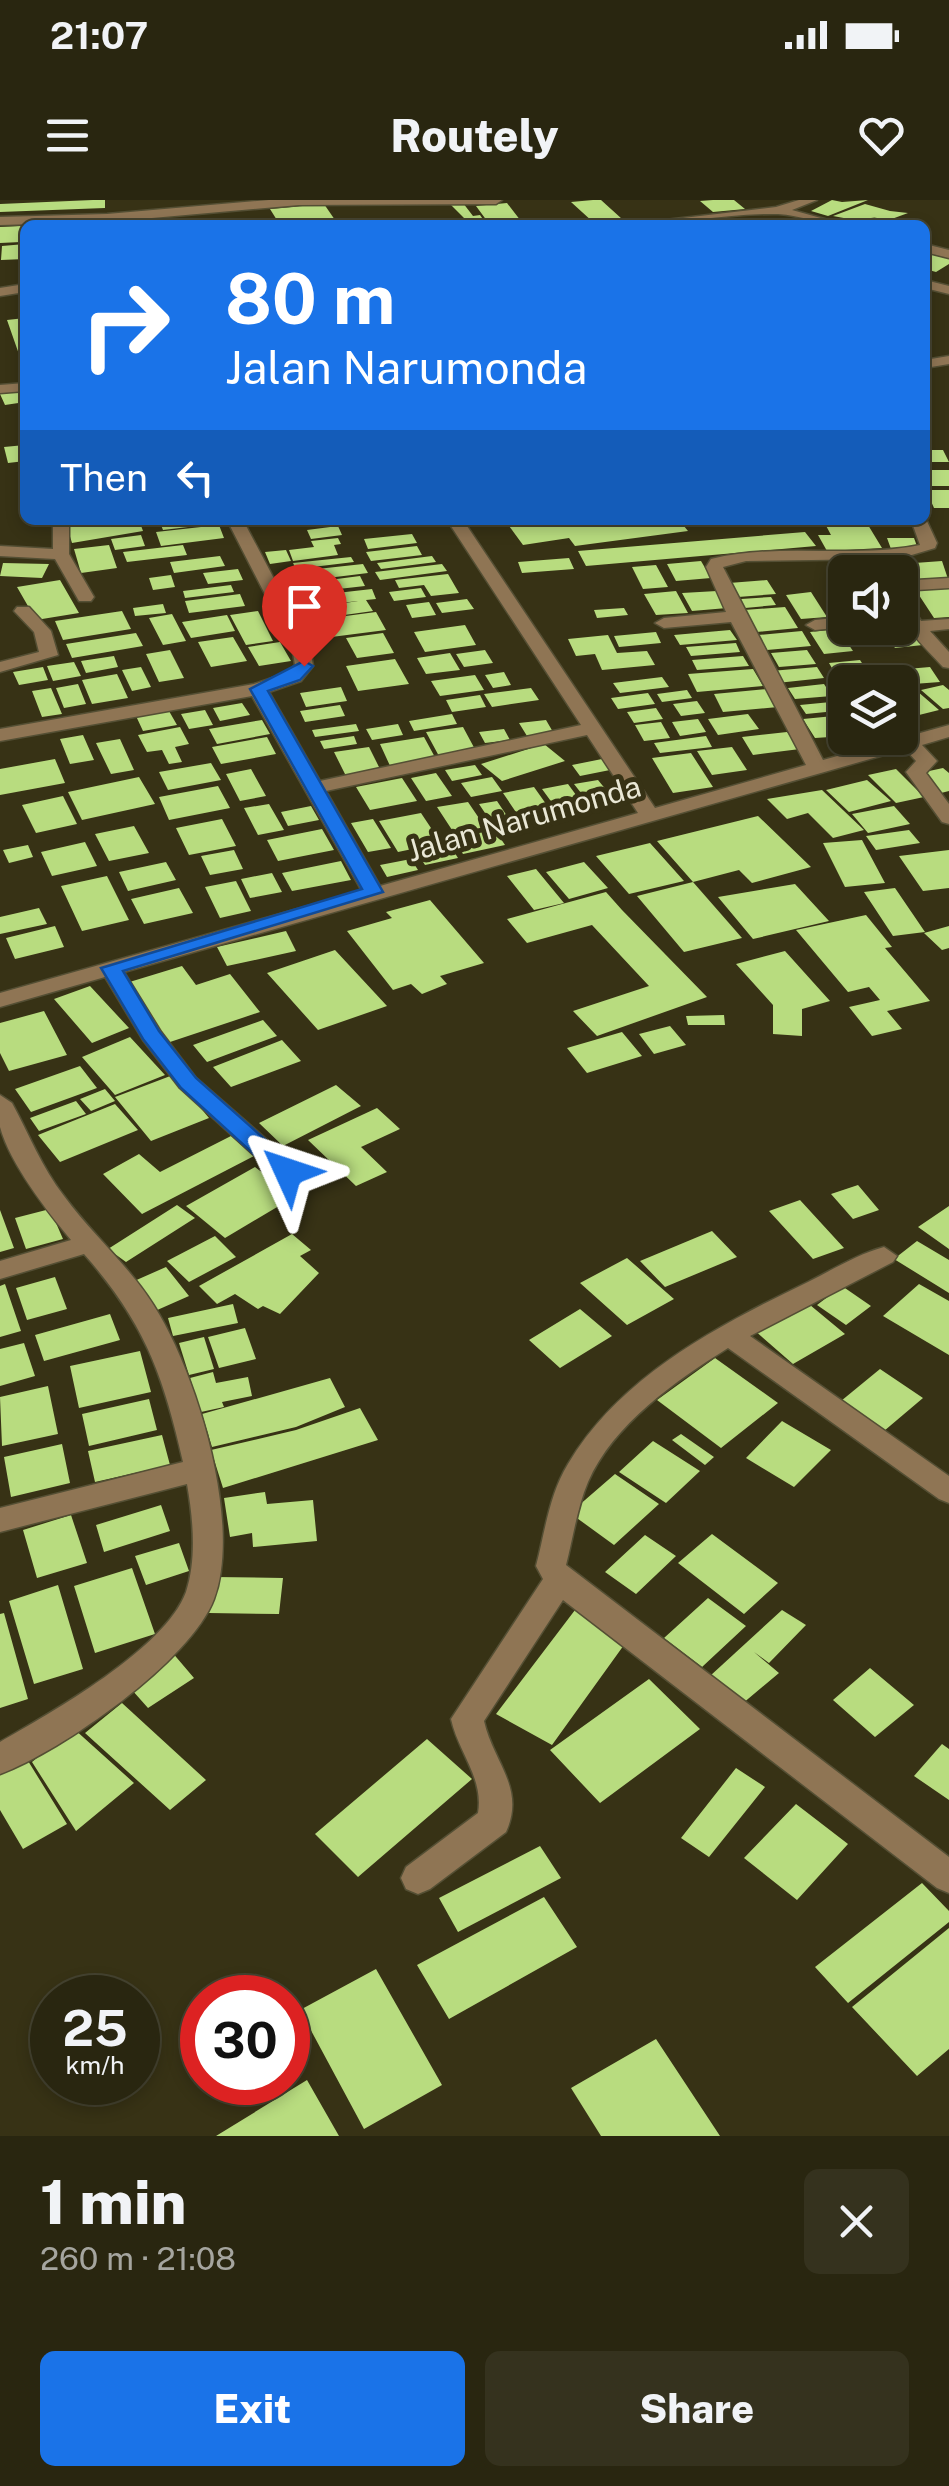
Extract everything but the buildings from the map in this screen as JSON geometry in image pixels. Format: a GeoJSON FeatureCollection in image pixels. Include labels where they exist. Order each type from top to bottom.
{"type":"FeatureCollection","features":[{"type":"Feature","properties":{"kind":"street"},"geometry":{"type":"LineString","coordinates":[[117,220],[299,200],[496,200]]}},
{"type":"Feature","properties":{"kind":"street"},"geometry":{"type":"LineString","coordinates":[[758,200],[826,220]]}},
{"type":"Feature","properties":{"kind":"street"},"geometry":{"type":"LineString","coordinates":[[720,220],[791,208],[811,200]]}},
{"type":"Feature","properties":{"kind":"street"},"geometry":{"type":"LineString","coordinates":[[61,525],[61,554],[85,597]]}},
{"type":"Feature","properties":{"kind":"street"},"geometry":{"type":"LineString","coordinates":[[0,735],[258,689],[294,676],[304,666],[301,647],[238,525]]}},
{"type":"Feature","properties":{"kind":"street"},"geometry":{"type":"LineString","coordinates":[[458,525],[649,814]]}},
{"type":"Feature","properties":{"kind":"street"},"geometry":{"type":"LineString","coordinates":[[910,555],[928,548],[930,542],[921,525]]}},
{"type":"Feature","properties":{"kind":"street"},"geometry":{"type":"LineString","coordinates":[[0,550],[61,554]]}},
{"type":"Feature","properties":{"kind":"street"},"geometry":{"type":"LineString","coordinates":[[817,767],[714,567],[746,556],[828,560]]}},
{"type":"Feature","properties":{"kind":"street"},"geometry":{"type":"LineString","coordinates":[[918,585],[949,583]]}},
{"type":"Feature","properties":{"kind":"street"},"geometry":{"type":"LineString","coordinates":[[0,667],[49,654],[42,632],[23,611]]}},
{"type":"Feature","properties":{"kind":"street"},"geometry":{"type":"LineString","coordinates":[[664,623],[737,616]]}},
{"type":"Feature","properties":{"kind":"street"},"geometry":{"type":"LineString","coordinates":[[918,618],[949,624]]}},
{"type":"Feature","properties":{"kind":"street"},"geometry":{"type":"LineString","coordinates":[[815,624],[828,623]]}},
{"type":"Feature","properties":{"kind":"street"},"geometry":{"type":"LineString","coordinates":[[918,629],[949,663]]}},
{"type":"Feature","properties":{"kind":"street"},"geometry":{"type":"LineString","coordinates":[[258,689],[373,892]]}},
{"type":"Feature","properties":{"kind":"street"},"geometry":{"type":"LineString","coordinates":[[314,788],[592,728]]}},
{"type":"Feature","properties":{"kind":"street","name":"Jalan Narumonda"},"geometry":{"type":"LineString","coordinates":[[918,740],[949,731]]}},
{"type":"Feature","properties":{"kind":"street"},"geometry":{"type":"LineString","coordinates":[[918,752],[927,761],[916,772],[949,818]]}},
{"type":"Feature","properties":{"kind":"street","name":"Jalan Narumonda"},"geometry":{"type":"LineString","coordinates":[[0,1000],[861,755]]}},
{"type":"Feature","properties":{"kind":"street"},"geometry":{"type":"LineString","coordinates":[[111,968],[151,1034],[188,1083],[288,1172]]}},
{"type":"Feature","properties":{"kind":"street"},"geometry":{"type":"LineString","coordinates":[[0,1103],[52,1198],[149,1318],[200,1469],[208,1572],[198,1600],[177,1631],[146,1660],[108,1690],[0,1759]]}},
{"type":"Feature","properties":{"kind":"street"},"geometry":{"type":"LineString","coordinates":[[0,1270],[88,1244]]}},
{"type":"Feature","properties":{"kind":"street"},"geometry":{"type":"LineString","coordinates":[[884,1256],[731,1336],[666,1377],[618,1415],[577,1473],[550,1566],[560,1580],[949,1877]]}},
{"type":"Feature","properties":{"kind":"street"},"geometry":{"type":"LineString","coordinates":[[731,1336],[949,1492]]}},
{"type":"Feature","properties":{"kind":"street"},"geometry":{"type":"LineString","coordinates":[[0,1520],[200,1469]]}},
{"type":"Feature","properties":{"kind":"street"},"geometry":{"type":"LineString","coordinates":[[418,1878],[494,1820],[499,1784],[469,1736],[467,1719],[560,1580]]}},
{"type":"Feature","properties":{"kind":"route"},"geometry":{"type":"LineString","coordinates":[[288,1172],[188,1083],[151,1034],[111,968],[373,892],[258,689],[280,683],[304,666]]}}]}
